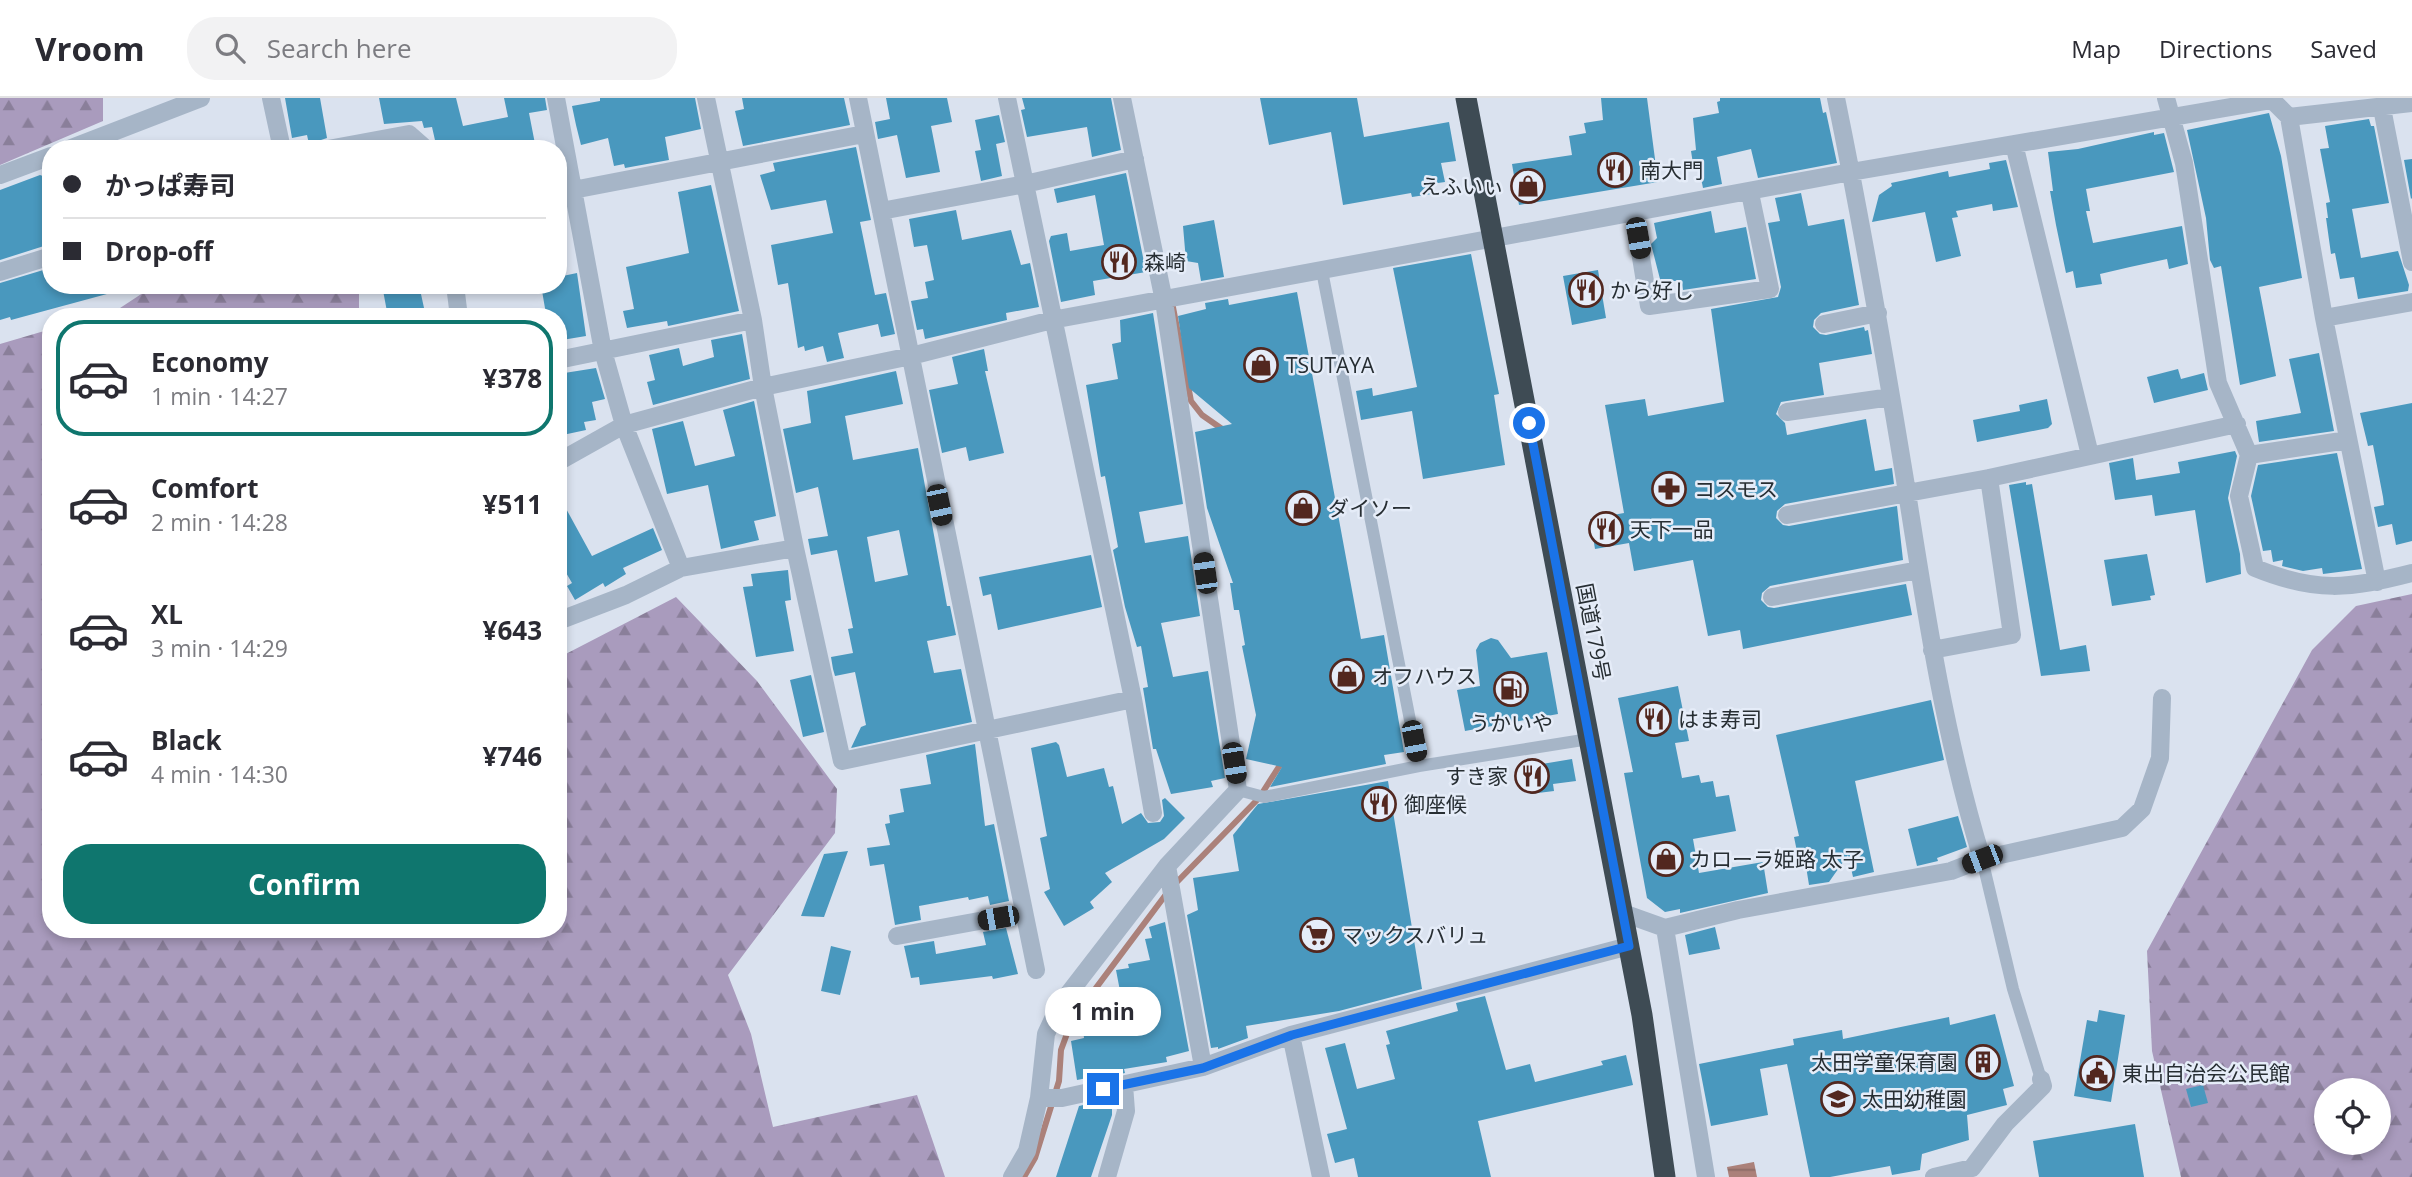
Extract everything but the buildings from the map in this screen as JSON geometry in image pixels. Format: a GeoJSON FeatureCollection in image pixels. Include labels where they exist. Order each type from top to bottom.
{"type":"FeatureCollection","features":[{"type":"Feature","properties":{"kind":"highway","name":"国道179号"},"geometry":{"type":"LineString","coordinates":[[1466,98],[1623,913],[1654,1084],[1665,1177]]}},
{"type":"Feature","properties":{"kind":"street"},"geometry":{"type":"LineString","coordinates":[[92,140],[201,98]]}},
{"type":"Feature","properties":{"kind":"street"},"geometry":{"type":"LineString","coordinates":[[271,98],[280,140]]}},
{"type":"Feature","properties":{"kind":"street"},"geometry":{"type":"LineString","coordinates":[[556,98],[561,140]]}},
{"type":"Feature","properties":{"kind":"street"},"geometry":{"type":"LineString","coordinates":[[706,98],[753,320],[763,387],[795,548],[842,761],[987,732],[1133,698]]}},
{"type":"Feature","properties":{"kind":"street"},"geometry":{"type":"LineString","coordinates":[[858,98],[1036,970]]}},
{"type":"Feature","properties":{"kind":"street"},"geometry":{"type":"LineString","coordinates":[[1007,98],[1133,698],[1153,813]]}},
{"type":"Feature","properties":{"kind":"street"},"geometry":{"type":"LineString","coordinates":[[1012,1177],[1027,1151],[1039,1098],[1046,1034],[1059,1006],[1167,866],[1238,790],[1164,301],[1122,98]]}},
{"type":"Feature","properties":{"kind":"street"},"geometry":{"type":"LineString","coordinates":[[1836,98],[1878,313],[1933,650],[1964,799],[1982,859]]}},
{"type":"Feature","properties":{"kind":"street"},"geometry":{"type":"LineString","coordinates":[[2166,98],[2184,163],[2218,383],[2249,455],[2239,496],[2255,568],[2278,578],[2336,589],[2412,573]]}},
{"type":"Feature","properties":{"kind":"street"},"geometry":{"type":"LineString","coordinates":[[567,457],[624,425],[763,387],[911,356],[1052,320],[1851,173],[2272,100],[2289,117],[2324,318],[2377,582]]}},
{"type":"Feature","properties":{"kind":"street"},"geometry":{"type":"LineString","coordinates":[[2289,117],[2412,103]]}},
{"type":"Feature","properties":{"kind":"street"},"geometry":{"type":"LineString","coordinates":[[2382,108],[2412,262]]}},
{"type":"Feature","properties":{"kind":"street"},"geometry":{"type":"LineString","coordinates":[[377,140],[409,134],[416,140]]}},
{"type":"Feature","properties":{"kind":"street"},"geometry":{"type":"LineString","coordinates":[[681,568],[624,425],[603,351],[568,195],[864,134]]}},
{"type":"Feature","properties":{"kind":"street"},"geometry":{"type":"LineString","coordinates":[[2014,144],[2090,455]]}},
{"type":"Feature","properties":{"kind":"street"},"geometry":{"type":"LineString","coordinates":[[0,175],[42,159]]}},
{"type":"Feature","properties":{"kind":"street"},"geometry":{"type":"LineString","coordinates":[[881,211],[1025,184],[1135,159]]}},
{"type":"Feature","properties":{"kind":"street"},"geometry":{"type":"LineString","coordinates":[[1634,215],[1649,306],[1770,289],[1750,193]]}},
{"type":"Feature","properties":{"kind":"street"},"geometry":{"type":"LineString","coordinates":[[0,272],[42,259]]}},
{"type":"Feature","properties":{"kind":"street"},"geometry":{"type":"LineString","coordinates":[[2324,318],[2412,302]]}},
{"type":"Feature","properties":{"kind":"street"},"geometry":{"type":"LineString","coordinates":[[1824,324],[1878,313]]}},
{"type":"Feature","properties":{"kind":"street"},"geometry":{"type":"LineString","coordinates":[[567,358],[753,320]]}},
{"type":"Feature","properties":{"kind":"street"},"geometry":{"type":"LineString","coordinates":[[1787,412],[1891,397]]}},
{"type":"Feature","properties":{"kind":"street"},"geometry":{"type":"LineString","coordinates":[[1787,516],[1989,478],[2236,424]]}},
{"type":"Feature","properties":{"kind":"street"},"geometry":{"type":"LineString","coordinates":[[2249,455],[2348,440]]}},
{"type":"Feature","properties":{"kind":"street"},"geometry":{"type":"LineString","coordinates":[[1933,650],[2012,635],[1989,478]]}},
{"type":"Feature","properties":{"kind":"street"},"geometry":{"type":"LineString","coordinates":[[567,618],[626,595],[681,568],[795,548]]}},
{"type":"Feature","properties":{"kind":"street"},"geometry":{"type":"LineString","coordinates":[[1773,597],[1919,569]]}},
{"type":"Feature","properties":{"kind":"street"},"geometry":{"type":"LineString","coordinates":[[1623,913],[1665,928],[1738,910],[1951,871],[1982,859],[2122,828],[2142,809],[2160,758],[2162,698]]}},
{"type":"Feature","properties":{"kind":"street"},"geometry":{"type":"LineString","coordinates":[[1167,866],[1203,1068]]}},
{"type":"Feature","properties":{"kind":"street"},"geometry":{"type":"LineString","coordinates":[[897,936],[1023,914]]}},
{"type":"Feature","properties":{"kind":"street"},"geometry":{"type":"LineString","coordinates":[[1665,928],[1706,1177]]}},
{"type":"Feature","properties":{"kind":"street"},"geometry":{"type":"LineString","coordinates":[[1039,1098],[1062,1098],[1203,1068],[1292,1035],[1629,946]]}},
{"type":"Feature","properties":{"kind":"street"},"geometry":{"type":"LineString","coordinates":[[1292,1035],[1321,1177]]}},
{"type":"Feature","properties":{"kind":"street"},"geometry":{"type":"LineString","coordinates":[[1934,1177],[1972,1168],[2005,1125],[2043,1087],[2041,1079]]}},
{"type":"Feature","properties":{"kind":"street"},"geometry":{"type":"LineString","coordinates":[[1107,1177],[1126,1111],[1124,1085]]}},
{"type":"Feature","properties":{"kind":"lane"},"geometry":{"type":"LineString","coordinates":[[1322,271],[1419,766]]}},
{"type":"Feature","properties":{"kind":"lane"},"geometry":{"type":"LineString","coordinates":[[1238,790],[1264,797],[1419,766],[1589,739]]}},
{"type":"Feature","properties":{"kind":"lane"},"geometry":{"type":"LineString","coordinates":[[1982,859],[2012,989],[2041,1079]]}},
{"type":"Feature","properties":{"kind":"green space"},"geometry":{"type":"Polygon","coordinates":[[[0,98],[103,98],[103,121],[59,140],[42,140],[42,147],[0,165],[0,98]]]}},
{"type":"Feature","properties":{"kind":"green space"},"geometry":{"type":"Polygon","coordinates":[[[141,294],[359,294],[359,308],[120,308],[141,294]]]}},
{"type":"Feature","properties":{"kind":"green space"},"geometry":{"type":"Polygon","coordinates":[[[42,332],[42,938],[567,938],[567,653],[676,597],[757,681],[837,789],[835,833],[728,975],[751,1034],[773,1127],[917,1095],[945,1177],[0,1177],[0,344],[42,332]]]}},
{"type":"Feature","properties":{"kind":"green space"},"geometry":{"type":"Polygon","coordinates":[[[2412,594],[2412,1177],[2181,1177],[2152,1051],[2147,951],[2312,650],[2356,606],[2412,594]]]}},
{"type":"Feature","properties":{"kind":"shaded area"},"geometry":{"type":"Polygon","coordinates":[[[1754,1162],[1757,1177],[1729,1177],[1727,1167],[1754,1162]]]}},
{"type":"Feature","properties":{"kind":"waterway"},"geometry":{"type":"LineString","coordinates":[[1172,302],[1191,401],[1202,415],[1225,431]]}},
{"type":"Feature","properties":{"kind":"waterway"},"geometry":{"type":"LineString","coordinates":[[1174,885],[1259,798],[1282,762]]}},
{"type":"Feature","properties":{"kind":"waterway"},"geometry":{"type":"LineString","coordinates":[[1024,1177],[1035,1158],[1059,1081],[1061,1050],[1072,1020],[1167,893]]}},
{"type":"Feature","properties":{"kind":"place","name":"南大門"},"geometry":{"type":"Point","coordinates":[1615,170]}},
{"type":"Feature","properties":{"kind":"place","name":"えふいぃ"},"geometry":{"type":"Point","coordinates":[1528,186]}},
{"type":"Feature","properties":{"kind":"place","name":"森崎"},"geometry":{"type":"Point","coordinates":[1119,262]}},
{"type":"Feature","properties":{"kind":"place","name":"から好し"},"geometry":{"type":"Point","coordinates":[1586,290]}},
{"type":"Feature","properties":{"kind":"place","name":"TSUTAYA"},"geometry":{"type":"Point","coordinates":[1261,365]}},
{"type":"Feature","properties":{"kind":"place","name":"コスモス"},"geometry":{"type":"Point","coordinates":[1669,489]}},
{"type":"Feature","properties":{"kind":"place","name":"ダイソー"},"geometry":{"type":"Point","coordinates":[1303,508]}},
{"type":"Feature","properties":{"kind":"place","name":"天下一品"},"geometry":{"type":"Point","coordinates":[1606,529]}},
{"type":"Feature","properties":{"kind":"place","name":"オフハウス"},"geometry":{"type":"Point","coordinates":[1347,676]}},
{"type":"Feature","properties":{"kind":"place","name":"うかいや"},"geometry":{"type":"Point","coordinates":[1511,689]}},
{"type":"Feature","properties":{"kind":"place","name":"はま寿司"},"geometry":{"type":"Point","coordinates":[1654,719]}},
{"type":"Feature","properties":{"kind":"place","name":"すき家"},"geometry":{"type":"Point","coordinates":[1532,776]}},
{"type":"Feature","properties":{"kind":"place","name":"御座候"},"geometry":{"type":"Point","coordinates":[1379,804]}},
{"type":"Feature","properties":{"kind":"place","name":"カローラ姫路 太子"},"geometry":{"type":"Point","coordinates":[1666,859]}},
{"type":"Feature","properties":{"kind":"place","name":"マックスバリュ"},"geometry":{"type":"Point","coordinates":[1317,935]}},
{"type":"Feature","properties":{"kind":"place","name":"太田学童保育園"},"geometry":{"type":"Point","coordinates":[1983,1062]}},
{"type":"Feature","properties":{"kind":"place","name":"東出自治会公民館"},"geometry":{"type":"Point","coordinates":[2097,1073]}},
{"type":"Feature","properties":{"kind":"place","name":"太田幼稚園"},"geometry":{"type":"Point","coordinates":[1838,1099]}},
{"type":"Feature","properties":{"kind":"route"},"geometry":{"type":"LineString","coordinates":[[1103,1089],[1203,1068],[1292,1035],[1629,946],[1529,423]]}}]}
